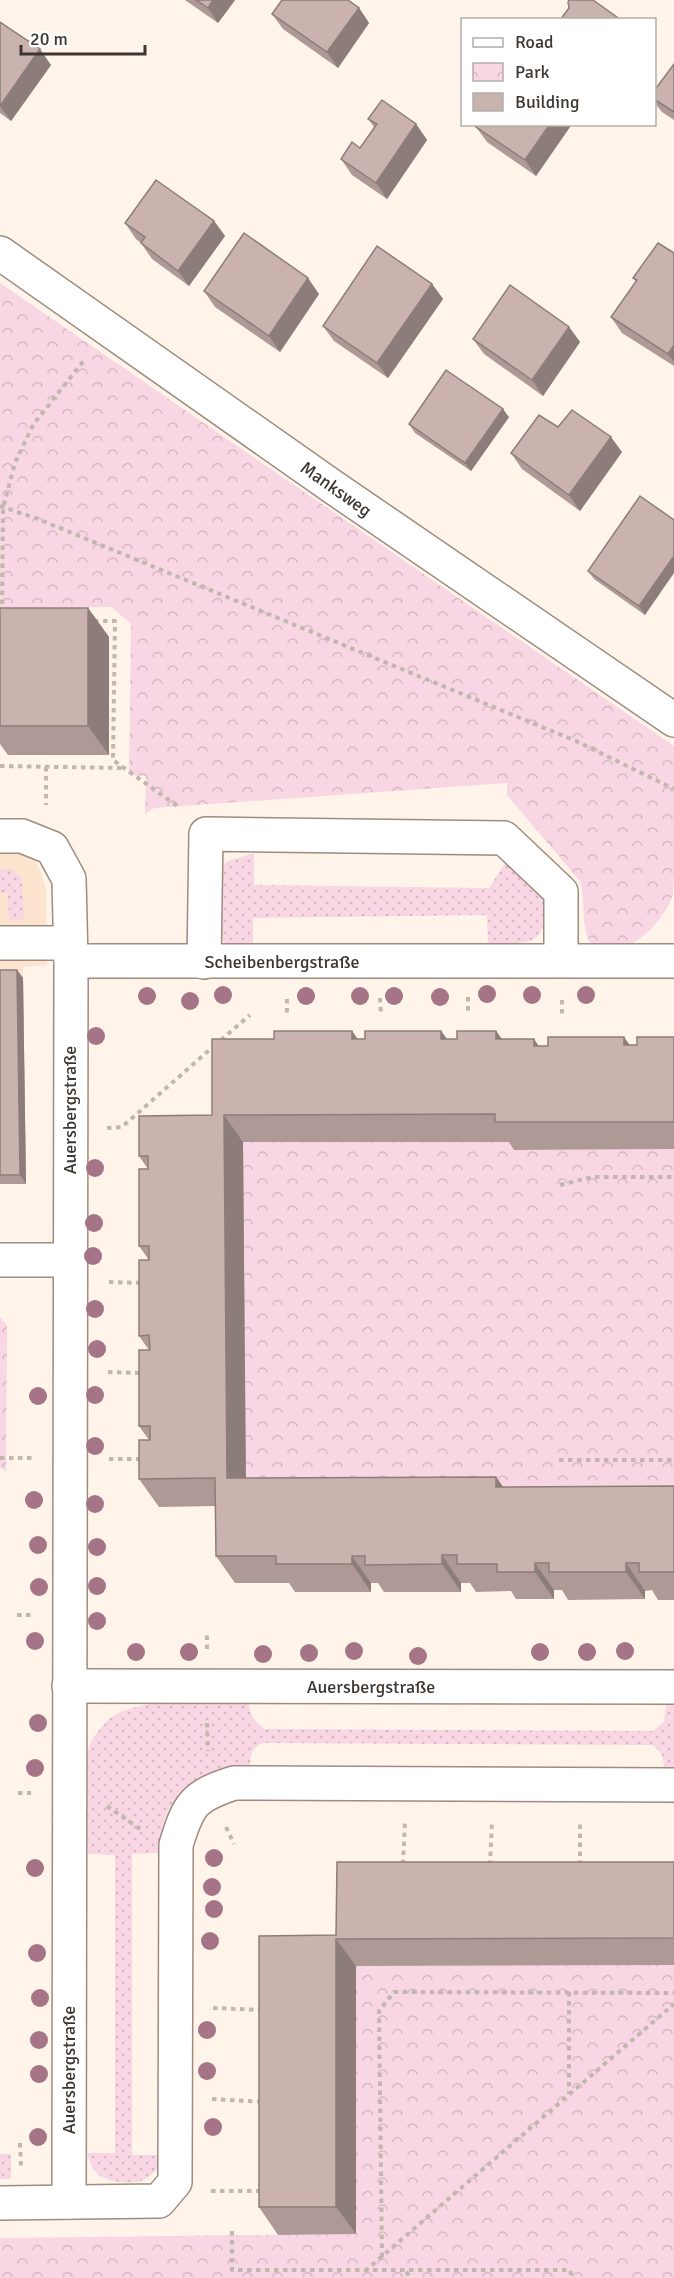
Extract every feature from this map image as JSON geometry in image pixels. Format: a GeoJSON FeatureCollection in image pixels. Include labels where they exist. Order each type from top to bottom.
{"type":"FeatureCollection","features":[{"type":"Feature","properties":{"kind":"street","name":"Manksweg"},"geometry":{"type":"LineString","coordinates":[[0,253],[333,487],[674,720]]}},
{"type":"Feature","properties":{"kind":"street"},"geometry":{"type":"LineString","coordinates":[[204,962],[206,834],[504,838],[561,891],[561,960]]}},
{"type":"Feature","properties":{"kind":"street"},"geometry":{"type":"LineString","coordinates":[[0,836],[22,836],[52,848],[69,879],[71,952]]}},
{"type":"Feature","properties":{"kind":"street","name":"Scheibenbergstraße"},"geometry":{"type":"LineString","coordinates":[[0,943],[71,952],[204,962],[561,960],[671,956]]}},
{"type":"Feature","properties":{"kind":"street","name":"Auersbergstraße"},"geometry":{"type":"LineString","coordinates":[[69,2202],[71,952]]}},
{"type":"Feature","properties":{"kind":"street"},"geometry":{"type":"LineString","coordinates":[[0,1260],[69,1260]]}},
{"type":"Feature","properties":{"kind":"street","name":"Auersbergstraße"},"geometry":{"type":"LineString","coordinates":[[69,1686],[674,1687]]}},
{"type":"Feature","properties":{"kind":"street"},"geometry":{"type":"LineString","coordinates":[[0,2203],[159,2201],[175,2182],[176,1845],[185,1814],[197,1800],[215,1789],[234,1783],[674,1785]]}},
{"type":"Feature","properties":{"kind":"path"},"geometry":{"type":"LineString","coordinates":[[2,620],[1,507],[15,463],[33,425],[108,328]]}},
{"type":"Feature","properties":{"kind":"path"},"geometry":{"type":"LineString","coordinates":[[1,507],[49,523],[576,741],[674,789]]}},
{"type":"Feature","properties":{"kind":"path"},"geometry":{"type":"LineString","coordinates":[[92,621],[115,621],[113,760],[192,816],[206,834]]}},
{"type":"Feature","properties":{"kind":"path"},"geometry":{"type":"LineString","coordinates":[[0,766],[124,768]]}},
{"type":"Feature","properties":{"kind":"path"},"geometry":{"type":"LineString","coordinates":[[46,767],[46,808]]}},
{"type":"Feature","properties":{"kind":"path"},"geometry":{"type":"LineString","coordinates":[[70,1126],[122,1127],[250,1015]]}},
{"type":"Feature","properties":{"kind":"path"},"geometry":{"type":"LineString","coordinates":[[560,1185],[592,1178],[674,1178]]}},
{"type":"Feature","properties":{"kind":"path"},"geometry":{"type":"LineString","coordinates":[[559,1460],[674,1460]]}},
{"type":"Feature","properties":{"kind":"path"},"geometry":{"type":"LineString","coordinates":[[403,1866],[405,1784]]}},
{"type":"Feature","properties":{"kind":"path"},"geometry":{"type":"LineString","coordinates":[[490,1868],[493,1785]]}},
{"type":"Feature","properties":{"kind":"path"},"geometry":{"type":"LineString","coordinates":[[580,1870],[581,1785]]}},
{"type":"Feature","properties":{"kind":"path"},"geometry":{"type":"LineString","coordinates":[[70,1794],[89,1794],[154,1838],[176,1845]]}},
{"type":"Feature","properties":{"kind":"path"},"geometry":{"type":"LineString","coordinates":[[382,2257],[379,2011],[394,1992],[674,1993]]}},
{"type":"Feature","properties":{"kind":"path"},"geometry":{"type":"LineString","coordinates":[[569,1992],[569,2095]]}},
{"type":"Feature","properties":{"kind":"path"},"geometry":{"type":"LineString","coordinates":[[365,2271],[674,2004]]}},
{"type":"Feature","properties":{"kind":"path"},"geometry":{"type":"LineString","coordinates":[[176,2007],[272,2010]]}},
{"type":"Feature","properties":{"kind":"path"},"geometry":{"type":"LineString","coordinates":[[175,2098],[268,2102]]}},
{"type":"Feature","properties":{"kind":"path"},"geometry":{"type":"LineString","coordinates":[[20,2143],[21,2175]]}},
{"type":"Feature","properties":{"kind":"path"},"geometry":{"type":"LineString","coordinates":[[209,2192],[264,2192]]}},
{"type":"Feature","properties":{"kind":"path"},"geometry":{"type":"LineString","coordinates":[[232,2231],[232,2278]]}},
{"type":"Feature","properties":{"kind":"path"},"geometry":{"type":"LineString","coordinates":[[232,2270],[570,2270],[572,2278]]}},
{"type":"Feature","properties":{"kind":"path"},"geometry":{"type":"LineString","coordinates":[[406,2271],[412,2278]]}},
{"type":"Feature","properties":{"kind":"shaded area"},"geometry":{"type":"Polygon","coordinates":[[[0,850],[24,852],[35,861],[42,874],[46,890],[47,965],[23,967],[26,1184],[0,1184],[0,850]]]}},
{"type":"Feature","properties":{"kind":"green space"},"geometry":{"type":"Polygon","coordinates":[[[0,283],[674,746],[673,894],[663,914],[646,934],[625,947],[614,950],[603,950],[592,945],[585,929],[580,881],[507,795],[507,783],[154,808],[145,814],[146,776],[129,775],[131,624],[111,607],[0,608],[0,283]]]}},
{"type":"Feature","properties":{"kind":"green space"},"geometry":{"type":"Polygon","coordinates":[[[254,853],[254,885],[489,888],[505,863],[511,860],[547,889],[544,921],[537,937],[529,941],[488,943],[487,915],[253,918],[253,946],[228,946],[221,939],[222,866],[228,861],[254,853]]]}},
{"type":"Feature","properties":{"kind":"green space"},"geometry":{"type":"Polygon","coordinates":[[[0,869],[12,869],[22,878],[24,920],[9,920],[8,893],[0,893],[0,869]]]}},
{"type":"Feature","properties":{"kind":"green space"},"geometry":{"type":"Polygon","coordinates":[[[243,1142],[514,1142],[515,1150],[674,1149],[674,1514],[246,1506],[243,1142]]]}},
{"type":"Feature","properties":{"kind":"green space"},"geometry":{"type":"Polygon","coordinates":[[[0,1316],[7,1326],[6,1472],[0,1467],[0,1316]]]}},
{"type":"Feature","properties":{"kind":"green space"},"geometry":{"type":"Polygon","coordinates":[[[160,1702],[249,1703],[253,1718],[264,1729],[653,1731],[664,1722],[666,1705],[674,1705],[674,1771],[664,1772],[662,1757],[653,1745],[263,1743],[253,1751],[250,1771],[183,1794],[167,1812],[160,1837],[159,1853],[132,1854],[132,2155],[159,2155],[157,2169],[145,2179],[135,2182],[116,2182],[104,2178],[95,2171],[87,2153],[115,2153],[115,1855],[88,1854],[85,1799],[87,1757],[89,1747],[97,1733],[115,1715],[160,1702]]]}},
{"type":"Feature","properties":{"kind":"green space"},"geometry":{"type":"Polygon","coordinates":[[[674,1965],[674,2278],[0,2278],[0,2238],[355,2234],[356,1966],[674,1965]]]}},
{"type":"Feature","properties":{"kind":"green space"},"geometry":{"type":"Polygon","coordinates":[[[0,2154],[11,2154],[11,2179],[0,2179],[0,2154]]]}},
{"type":"Feature","properties":{"kind":"building"},"geometry":{"type":"Polygon","coordinates":[[[196,0],[213,0],[208,8],[196,0]]]}},
{"type":"Feature","properties":{"kind":"building"},"geometry":{"type":"Polygon","coordinates":[[[282,0],[348,0],[359,8],[327,52],[272,14],[282,0]]]}},
{"type":"Feature","properties":{"kind":"building"},"geometry":{"type":"Polygon","coordinates":[[[569,0],[593,0],[618,18],[562,18],[569,8],[569,0]]]}},
{"type":"Feature","properties":{"kind":"building"},"geometry":{"type":"Polygon","coordinates":[[[0,22],[40,49],[0,106],[0,22]]]}},
{"type":"Feature","properties":{"kind":"building"},"geometry":{"type":"Polygon","coordinates":[[[674,64],[674,112],[656,100],[656,88],[674,64]]]}},
{"type":"Feature","properties":{"kind":"building"},"geometry":{"type":"Polygon","coordinates":[[[382,100],[416,124],[376,183],[341,159],[352,142],[360,148],[377,124],[368,119],[382,100]]]}},
{"type":"Feature","properties":{"kind":"building"},"geometry":{"type":"Polygon","coordinates":[[[477,126],[549,126],[525,160],[477,126]]]}},
{"type":"Feature","properties":{"kind":"building"},"geometry":{"type":"Polygon","coordinates":[[[156,180],[214,221],[178,271],[141,243],[145,237],[125,223],[156,180]]]}},
{"type":"Feature","properties":{"kind":"building"},"geometry":{"type":"Polygon","coordinates":[[[244,233],[308,278],[269,336],[204,291],[244,233]]]}},
{"type":"Feature","properties":{"kind":"building"},"geometry":{"type":"Polygon","coordinates":[[[658,243],[674,253],[674,345],[668,354],[611,317],[637,280],[633,278],[658,243]]]}},
{"type":"Feature","properties":{"kind":"building"},"geometry":{"type":"Polygon","coordinates":[[[377,246],[432,284],[377,363],[323,326],[377,246]]]}},
{"type":"Feature","properties":{"kind":"building"},"geometry":{"type":"Polygon","coordinates":[[[510,285],[569,327],[532,380],[473,339],[510,285]]]}},
{"type":"Feature","properties":{"kind":"building"},"geometry":{"type":"Polygon","coordinates":[[[446,370],[503,409],[465,463],[409,424],[446,370]]]}},
{"type":"Feature","properties":{"kind":"building"},"geometry":{"type":"Polygon","coordinates":[[[572,410],[611,437],[569,495],[511,453],[539,415],[558,427],[572,410]]]}},
{"type":"Feature","properties":{"kind":"building"},"geometry":{"type":"Polygon","coordinates":[[[640,496],[674,520],[674,556],[639,606],[588,571],[640,496]]]}},
{"type":"Feature","properties":{"kind":"building"},"geometry":{"type":"Polygon","coordinates":[[[0,608],[88,608],[88,726],[0,726],[0,608]]]}},
{"type":"Feature","properties":{"kind":"building"},"geometry":{"type":"Polygon","coordinates":[[[0,970],[17,970],[20,1175],[0,1175],[0,970]]]}},
{"type":"Feature","properties":{"kind":"building"},"geometry":{"type":"Polygon","coordinates":[[[274,1031],[352,1031],[352,1039],[365,1039],[365,1031],[441,1031],[441,1039],[457,1039],[457,1031],[496,1031],[496,1039],[534,1039],[534,1046],[548,1046],[548,1037],[624,1037],[624,1045],[637,1045],[637,1037],[674,1037],[674,1122],[495,1122],[495,1114],[224,1115],[227,1478],[496,1477],[496,1487],[674,1486],[674,1572],[639,1572],[639,1563],[626,1563],[626,1572],[549,1572],[549,1563],[535,1563],[535,1572],[497,1572],[497,1564],[457,1564],[457,1555],[442,1555],[442,1564],[365,1565],[365,1556],[352,1556],[352,1564],[276,1564],[276,1556],[216,1556],[215,1478],[139,1479],[139,1440],[150,1440],[150,1426],[139,1426],[139,1350],[150,1350],[149,1335],[139,1336],[139,1260],[149,1260],[149,1246],[139,1246],[139,1169],[148,1169],[148,1156],[139,1156],[139,1116],[212,1115],[212,1039],[274,1039],[274,1031]]]}},
{"type":"Feature","properties":{"kind":"building"},"geometry":{"type":"Polygon","coordinates":[[[337,1862],[674,1862],[674,1938],[336,1939],[336,2207],[259,2207],[259,1936],[336,1935],[337,1862]]]}}]}
